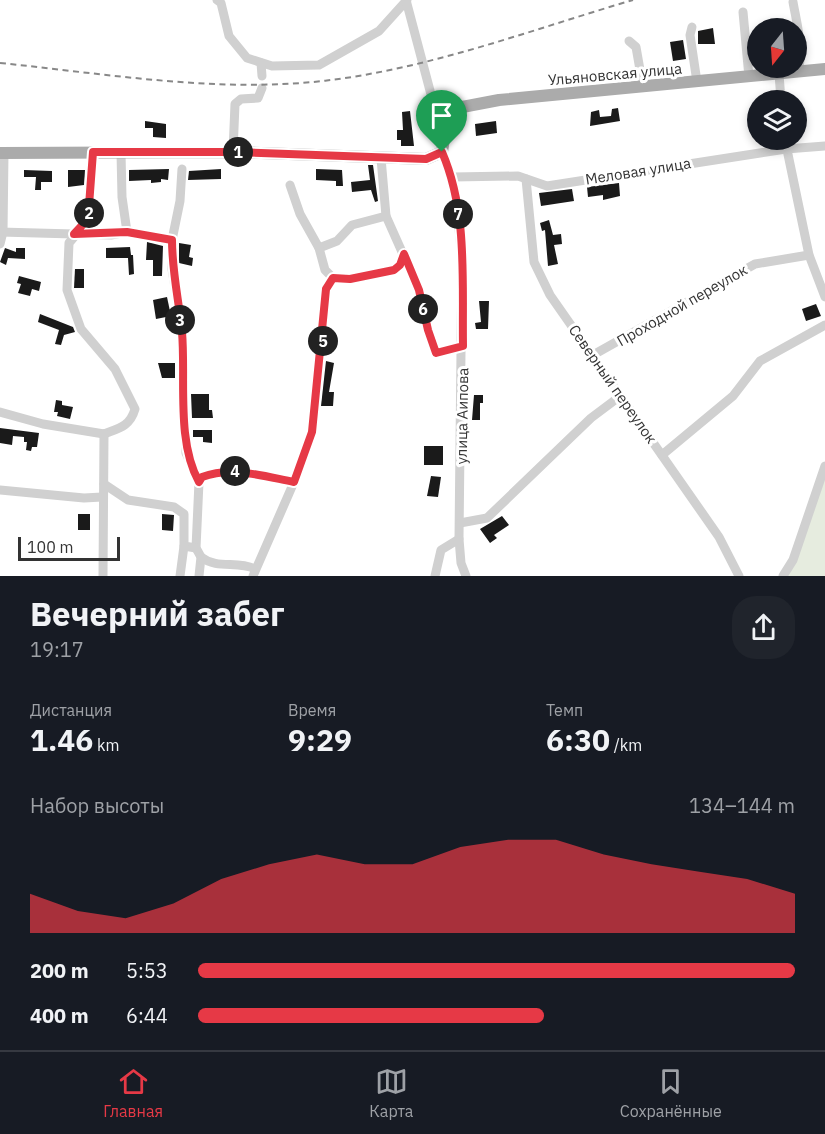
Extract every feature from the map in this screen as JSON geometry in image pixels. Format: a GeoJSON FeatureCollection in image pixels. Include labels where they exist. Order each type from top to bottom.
{"type":"FeatureCollection","features":[{"type":"Feature","properties":{"kind":"main road","name":"Ульяновская улица"},"geometry":{"type":"LineString","coordinates":[[807,71],[825,69]]}},
{"type":"Feature","properties":{"kind":"main road","name":"Ульяновская улица"},"geometry":{"type":"LineString","coordinates":[[446,125],[458,108],[499,100],[747,77]]}},
{"type":"Feature","properties":{"kind":"main road"},"geometry":{"type":"LineString","coordinates":[[2,153],[233,152],[426,159],[442,152],[446,125]]}},
{"type":"Feature","properties":{"kind":"street"},"geometry":{"type":"LineString","coordinates":[[394,0],[406,1]]}},
{"type":"Feature","properties":{"kind":"street"},"geometry":{"type":"LineString","coordinates":[[219,1],[229,36],[247,58],[272,66],[319,64],[379,31],[406,1]]}},
{"type":"Feature","properties":{"kind":"street"},"geometry":{"type":"LineString","coordinates":[[406,1],[433,102],[446,125]]}},
{"type":"Feature","properties":{"kind":"street"},"geometry":{"type":"LineString","coordinates":[[793,2],[796,18]]}},
{"type":"Feature","properties":{"kind":"street"},"geometry":{"type":"LineString","coordinates":[[743,12],[747,55]]}},
{"type":"Feature","properties":{"kind":"street"},"geometry":{"type":"LineString","coordinates":[[692,27],[690,35],[697,82]]}},
{"type":"Feature","properties":{"kind":"street"},"geometry":{"type":"LineString","coordinates":[[628,40],[636,47],[643,87]]}},
{"type":"Feature","properties":{"kind":"street"},"geometry":{"type":"LineString","coordinates":[[261,63],[262,76]]}},
{"type":"Feature","properties":{"kind":"street"},"geometry":{"type":"LineString","coordinates":[[233,152],[235,104],[241,99],[258,98],[262,88]]}},
{"type":"Feature","properties":{"kind":"street","name":"Меловая улица"},"geometry":{"type":"LineString","coordinates":[[807,145],[825,146]]}},
{"type":"Feature","properties":{"kind":"street","name":"Меловая улица"},"geometry":{"type":"LineString","coordinates":[[453,177],[518,176],[547,186],[752,150]]}},
{"type":"Feature","properties":{"kind":"street"},"geometry":{"type":"LineString","coordinates":[[787,150],[810,255],[825,297]]}},
{"type":"Feature","properties":{"kind":"street"},"geometry":{"type":"LineString","coordinates":[[0,411],[43,424],[104,434],[124,426],[132,419],[135,409],[115,369],[81,328],[72,309],[67,290],[69,243],[88,219],[93,152]]}},
{"type":"Feature","properties":{"kind":"street","name":"улица Аипова"},"geometry":{"type":"LineString","coordinates":[[442,152],[453,177],[462,258],[463,346],[459,539],[461,563],[466,576]]}},
{"type":"Feature","properties":{"kind":"street"},"geometry":{"type":"LineString","coordinates":[[0,244],[2,153]]}},
{"type":"Feature","properties":{"kind":"street"},"geometry":{"type":"LineString","coordinates":[[121,153],[122,197],[127,232]]}},
{"type":"Feature","properties":{"kind":"street"},"geometry":{"type":"LineString","coordinates":[[381,158],[386,216],[419,290],[436,353],[463,346]]}},
{"type":"Feature","properties":{"kind":"street"},"geometry":{"type":"LineString","coordinates":[[182,169],[180,201],[172,240],[172,269],[182,330],[186,453],[199,482],[199,576]]}},
{"type":"Feature","properties":{"kind":"street","name":"Северный переулок"},"geometry":{"type":"LineString","coordinates":[[526,179],[534,262],[550,295],[593,355],[619,397],[719,537],[739,576]]}},
{"type":"Feature","properties":{"kind":"street"},"geometry":{"type":"LineString","coordinates":[[290,185],[300,214],[319,248],[325,270],[333,278],[350,279],[394,270],[400,265],[404,254]]}},
{"type":"Feature","properties":{"kind":"street"},"geometry":{"type":"LineString","coordinates":[[319,248],[337,241],[352,225],[386,216]]}},
{"type":"Feature","properties":{"kind":"street"},"geometry":{"type":"LineString","coordinates":[[88,219],[98,233]]}},
{"type":"Feature","properties":{"kind":"street"},"geometry":{"type":"LineString","coordinates":[[2,232],[74,234],[127,232],[172,240]]}},
{"type":"Feature","properties":{"kind":"street","name":"Проходной переулок"},"geometry":{"type":"LineString","coordinates":[[593,355],[755,264],[810,255]]}},
{"type":"Feature","properties":{"kind":"street"},"geometry":{"type":"LineString","coordinates":[[184,546],[199,552],[210,564],[237,564],[254,573],[294,482],[312,432],[326,289],[333,278]]}},
{"type":"Feature","properties":{"kind":"street"},"geometry":{"type":"LineString","coordinates":[[662,455],[733,396],[760,361],[825,325]]}},
{"type":"Feature","properties":{"kind":"street"},"geometry":{"type":"LineString","coordinates":[[460,523],[487,518],[591,418],[619,397]]}},
{"type":"Feature","properties":{"kind":"street"},"geometry":{"type":"LineString","coordinates":[[103,576],[104,434]]}},
{"type":"Feature","properties":{"kind":"street"},"geometry":{"type":"LineString","coordinates":[[783,576],[793,560],[825,466]]}},
{"type":"Feature","properties":{"kind":"street"},"geometry":{"type":"LineString","coordinates":[[199,482],[202,477],[215,472],[237,471],[294,482]]}},
{"type":"Feature","properties":{"kind":"street"},"geometry":{"type":"LineString","coordinates":[[105,484],[128,500],[174,507],[184,514],[184,546],[180,576]]}},
{"type":"Feature","properties":{"kind":"street"},"geometry":{"type":"LineString","coordinates":[[0,490],[84,498],[102,497]]}},
{"type":"Feature","properties":{"kind":"street"},"geometry":{"type":"LineString","coordinates":[[435,576],[441,550],[459,539]]}},
{"type":"Feature","properties":{"kind":"shaded area"},"geometry":{"type":"Polygon","coordinates":[[[825,467],[825,576],[783,576],[825,467]]]}},
{"type":"Feature","properties":{"kind":"building"},"geometry":{"type":"Polygon","coordinates":[[[713,28],[715,44],[698,44],[698,31],[713,28]]]}},
{"type":"Feature","properties":{"kind":"building"},"geometry":{"type":"Polygon","coordinates":[[[683,40],[686,59],[673,61],[670,42],[683,40]]]}},
{"type":"Feature","properties":{"kind":"building"},"geometry":{"type":"Polygon","coordinates":[[[618,108],[620,121],[590,126],[591,112],[599,110],[600,117],[611,116],[612,109],[618,108]]]}},
{"type":"Feature","properties":{"kind":"building"},"geometry":{"type":"Polygon","coordinates":[[[410,111],[414,146],[401,146],[401,140],[397,140],[397,130],[403,130],[402,112],[410,111]]]}},
{"type":"Feature","properties":{"kind":"building"},"geometry":{"type":"Polygon","coordinates":[[[145,121],[166,124],[166,138],[153,137],[153,128],[145,128],[145,121]]]}},
{"type":"Feature","properties":{"kind":"building"},"geometry":{"type":"Polygon","coordinates":[[[496,121],[497,133],[476,136],[475,124],[496,121]]]}},
{"type":"Feature","properties":{"kind":"building"},"geometry":{"type":"Polygon","coordinates":[[[368,165],[373,165],[378,201],[375,202],[371,190],[352,192],[351,182],[370,180],[368,165]]]}},
{"type":"Feature","properties":{"kind":"building"},"geometry":{"type":"Polygon","coordinates":[[[169,169],[168,180],[161,179],[161,182],[151,183],[151,180],[129,181],[129,170],[169,169]]]}},
{"type":"Feature","properties":{"kind":"building"},"geometry":{"type":"Polygon","coordinates":[[[221,169],[221,179],[188,180],[189,171],[221,169]]]}},
{"type":"Feature","properties":{"kind":"building"},"geometry":{"type":"Polygon","coordinates":[[[316,169],[342,170],[343,186],[336,186],[336,181],[316,180],[316,169]]]}},
{"type":"Feature","properties":{"kind":"building"},"geometry":{"type":"Polygon","coordinates":[[[24,170],[52,171],[52,182],[41,182],[41,190],[35,190],[36,177],[24,177],[24,170]]]}},
{"type":"Feature","properties":{"kind":"building"},"geometry":{"type":"Polygon","coordinates":[[[68,170],[85,170],[84,185],[68,187],[68,170]]]}},
{"type":"Feature","properties":{"kind":"building"},"geometry":{"type":"Polygon","coordinates":[[[619,183],[620,196],[603,200],[603,195],[588,197],[587,187],[619,183]]]}},
{"type":"Feature","properties":{"kind":"building"},"geometry":{"type":"Polygon","coordinates":[[[572,189],[574,201],[541,206],[539,193],[572,189]]]}},
{"type":"Feature","properties":{"kind":"building"},"geometry":{"type":"Polygon","coordinates":[[[549,220],[553,235],[561,234],[562,244],[554,245],[558,264],[548,266],[545,230],[542,231],[540,223],[549,220]]]}},
{"type":"Feature","properties":{"kind":"building"},"geometry":{"type":"Polygon","coordinates":[[[147,242],[163,246],[162,276],[153,276],[153,260],[146,260],[147,242]]]}},
{"type":"Feature","properties":{"kind":"building"},"geometry":{"type":"Polygon","coordinates":[[[179,243],[191,245],[189,257],[193,258],[192,266],[179,263],[179,243]]]}},
{"type":"Feature","properties":{"kind":"building"},"geometry":{"type":"Polygon","coordinates":[[[130,247],[134,274],[129,275],[128,258],[106,258],[106,248],[130,247]]]}},
{"type":"Feature","properties":{"kind":"building"},"geometry":{"type":"Polygon","coordinates":[[[5,248],[16,252],[16,248],[25,248],[25,259],[8,258],[6,265],[0,262],[5,248]]]}},
{"type":"Feature","properties":{"kind":"building"},"geometry":{"type":"Polygon","coordinates":[[[75,269],[84,269],[84,288],[74,288],[75,269]]]}},
{"type":"Feature","properties":{"kind":"building"},"geometry":{"type":"Polygon","coordinates":[[[19,276],[41,282],[39,291],[32,289],[30,296],[18,293],[21,284],[17,283],[19,276]]]}},
{"type":"Feature","properties":{"kind":"building"},"geometry":{"type":"Polygon","coordinates":[[[167,297],[171,316],[156,319],[153,300],[167,297]]]}},
{"type":"Feature","properties":{"kind":"building"},"geometry":{"type":"Polygon","coordinates":[[[479,301],[489,301],[488,329],[476,329],[475,323],[481,322],[479,301]]]}},
{"type":"Feature","properties":{"kind":"building"},"geometry":{"type":"Polygon","coordinates":[[[816,304],[821,316],[806,321],[802,309],[816,304]]]}},
{"type":"Feature","properties":{"kind":"building"},"geometry":{"type":"Polygon","coordinates":[[[40,314],[73,327],[75,332],[64,335],[61,345],[55,344],[59,330],[38,322],[40,314]]]}},
{"type":"Feature","properties":{"kind":"building"},"geometry":{"type":"Polygon","coordinates":[[[326,361],[334,363],[329,392],[334,392],[333,406],[321,406],[326,361]]]}},
{"type":"Feature","properties":{"kind":"building"},"geometry":{"type":"Polygon","coordinates":[[[158,363],[175,363],[175,378],[162,378],[158,363]]]}},
{"type":"Feature","properties":{"kind":"building"},"geometry":{"type":"Polygon","coordinates":[[[191,394],[209,394],[209,410],[212,410],[213,418],[192,418],[191,394]]]}},
{"type":"Feature","properties":{"kind":"building"},"geometry":{"type":"Polygon","coordinates":[[[474,395],[483,395],[483,403],[480,403],[480,420],[472,420],[474,395]]]}},
{"type":"Feature","properties":{"kind":"building"},"geometry":{"type":"Polygon","coordinates":[[[56,400],[62,401],[62,405],[73,407],[70,419],[57,416],[58,412],[54,412],[56,400]]]}},
{"type":"Feature","properties":{"kind":"building"},"geometry":{"type":"Polygon","coordinates":[[[0,428],[39,433],[37,447],[32,447],[31,451],[26,450],[27,442],[24,442],[24,437],[13,436],[12,445],[0,443],[0,428]]]}},
{"type":"Feature","properties":{"kind":"building"},"geometry":{"type":"Polygon","coordinates":[[[193,430],[212,430],[212,443],[203,442],[203,437],[193,437],[193,430]]]}},
{"type":"Feature","properties":{"kind":"building"},"geometry":{"type":"Polygon","coordinates":[[[424,446],[443,446],[443,465],[424,465],[424,446]]]}},
{"type":"Feature","properties":{"kind":"building"},"geometry":{"type":"Polygon","coordinates":[[[431,476],[441,477],[438,497],[427,496],[431,476]]]}},
{"type":"Feature","properties":{"kind":"building"},"geometry":{"type":"Polygon","coordinates":[[[78,514],[90,514],[90,530],[78,530],[78,514]]]}},
{"type":"Feature","properties":{"kind":"building"},"geometry":{"type":"Polygon","coordinates":[[[162,514],[174,515],[173,531],[162,530],[162,514]]]}},
{"type":"Feature","properties":{"kind":"building"},"geometry":{"type":"Polygon","coordinates":[[[502,516],[509,525],[494,535],[497,538],[490,543],[480,529],[502,516]]]}},
{"type":"Feature","properties":{"kind":"railway"},"geometry":{"type":"LineString","coordinates":[[0,63],[207,84],[290,84],[331,80],[446,57],[633,0]]}},
{"type":"Feature","properties":{"kind":"route"},"geometry":{"type":"LineString","coordinates":[[93,152],[233,152],[426,159],[442,152],[453,177],[459,216],[463,346],[436,353],[419,290],[404,254],[400,265],[394,270],[350,279],[333,278],[326,289],[312,432],[294,482],[237,471],[215,472],[202,477],[199,482],[186,453],[182,330],[172,269],[172,240],[127,232],[111,235],[74,234],[88,219],[93,152]]}}]}
